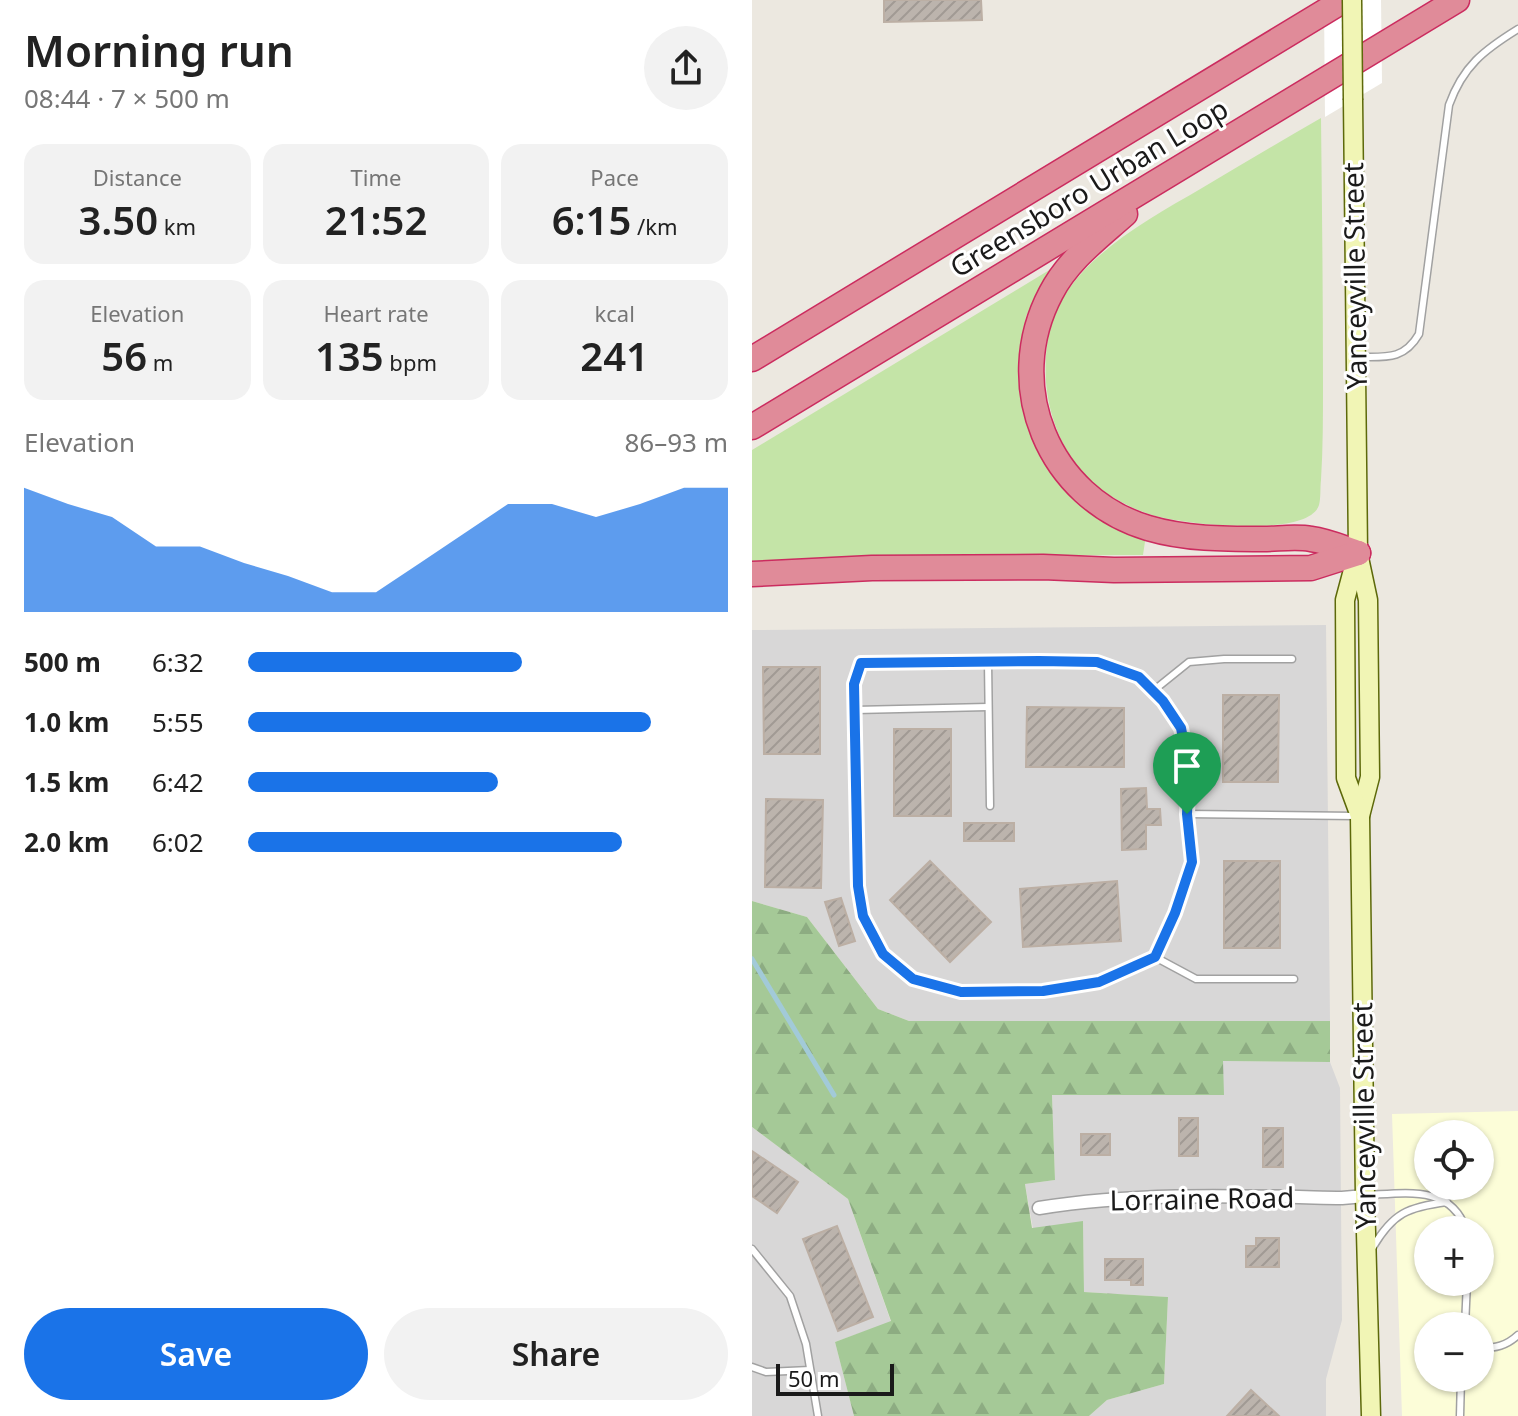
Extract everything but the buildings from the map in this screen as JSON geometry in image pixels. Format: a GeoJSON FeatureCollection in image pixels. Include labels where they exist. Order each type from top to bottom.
{"type":"FeatureCollection","features":[{"type":"Feature","properties":{"kind":"highway","name":"Greensboro Urban Loop"},"geometry":{"type":"LineString","coordinates":[[752,359],[1344,0]]}},
{"type":"Feature","properties":{"kind":"highway","name":"Greensboro Urban Loop"},"geometry":{"type":"LineString","coordinates":[[752,427],[1457,0]]}},
{"type":"Feature","properties":{"kind":"highway"},"geometry":{"type":"LineString","coordinates":[[1170,174],[1074,260],[1052,291],[1037,326],[1031,365],[1034,403],[1045,439],[1066,473],[1094,500],[1145,527],[1203,538],[1310,538],[1358,553]]}},
{"type":"Feature","properties":{"kind":"highway"},"geometry":{"type":"LineString","coordinates":[[752,574],[903,568],[1311,568],[1358,553]]}},
{"type":"Feature","properties":{"kind":"main road","name":"Yanceyville Street"},"geometry":{"type":"LineString","coordinates":[[1352,0],[1358,553],[1368,600],[1370,777],[1360,816],[1371,1416]]}},
{"type":"Feature","properties":{"kind":"street","name":"Lorraine Road"},"geometry":{"type":"LineString","coordinates":[[1039,1208],[1151,1196],[1365,1196]]}},
{"type":"Feature","properties":{"kind":"lane"},"geometry":{"type":"LineString","coordinates":[[1356,357],[1385,357],[1401,353],[1415,342],[1419,334],[1449,105],[1454,90],[1471,65],[1492,45],[1518,29]]}},
{"type":"Feature","properties":{"kind":"lane"},"geometry":{"type":"LineString","coordinates":[[1153,691],[1189,662],[1292,659]]}},
{"type":"Feature","properties":{"kind":"lane"},"geometry":{"type":"LineString","coordinates":[[988,662],[990,806]]}},
{"type":"Feature","properties":{"kind":"lane"},"geometry":{"type":"LineString","coordinates":[[1097,662],[1139,677],[1153,691],[1181,728],[1189,769],[1187,814],[1192,862],[1175,913],[1155,957],[1099,982],[1043,991],[961,992],[913,979],[883,954],[863,916],[858,886],[854,684],[861,663],[1097,662]]}},
{"type":"Feature","properties":{"kind":"lane"},"geometry":{"type":"LineString","coordinates":[[855,710],[988,707]]}},
{"type":"Feature","properties":{"kind":"lane"},"geometry":{"type":"LineString","coordinates":[[1187,814],[1360,816]]}},
{"type":"Feature","properties":{"kind":"lane"},"geometry":{"type":"LineString","coordinates":[[1155,957],[1196,979],[1294,979]]}},
{"type":"Feature","properties":{"kind":"lane"},"geometry":{"type":"LineString","coordinates":[[1365,1196],[1427,1194],[1447,1202],[1459,1216]]}},
{"type":"Feature","properties":{"kind":"lane"},"geometry":{"type":"LineString","coordinates":[[1367,1257],[1384,1228],[1401,1213],[1423,1205],[1447,1202]]}},
{"type":"Feature","properties":{"kind":"lane"},"geometry":{"type":"LineString","coordinates":[[752,1249],[790,1296],[806,1344],[818,1416]]}},
{"type":"Feature","properties":{"kind":"lane"},"geometry":{"type":"LineString","coordinates":[[1494,1347],[1508,1344],[1518,1335]]}},
{"type":"Feature","properties":{"kind":"lane"},"geometry":{"type":"LineString","coordinates":[[752,1367],[766,1372],[810,1370]]}},
{"type":"Feature","properties":{"kind":"lane"},"geometry":{"type":"LineString","coordinates":[[1460,1416],[1461,1392]]}},
{"type":"Feature","properties":{"kind":"shaded area"},"geometry":{"type":"Polygon","coordinates":[[[1326,625],[1330,1021],[909,1021],[878,1009],[807,917],[752,901],[752,630],[1326,625]]]}},
{"type":"Feature","properties":{"kind":"shaded area"},"geometry":{"type":"Polygon","coordinates":[[[1222,1061],[1330,1062],[1340,1088],[1342,1320],[1326,1379],[1326,1416],[1089,1416],[1107,1400],[1164,1384],[1168,1297],[1084,1292],[1083,1222],[1033,1229],[1025,1184],[1055,1180],[1052,1094],[1223,1095],[1222,1061]]]}},
{"type":"Feature","properties":{"kind":"shaded area"},"geometry":{"type":"Polygon","coordinates":[[[1518,1111],[1518,1416],[1402,1416],[1392,1114],[1518,1111]]]}},
{"type":"Feature","properties":{"kind":"shaded area"},"geometry":{"type":"Polygon","coordinates":[[[752,1127],[848,1199],[891,1322],[835,1342],[854,1416],[752,1416],[752,1127]]]}},
{"type":"Feature","properties":{"kind":"green space"},"geometry":{"type":"Polygon","coordinates":[[[1321,118],[1323,408],[1319,505],[1310,516],[1293,522],[1242,526],[1167,519],[1129,506],[1094,484],[1060,438],[1046,382],[1049,334],[1056,311],[1081,274],[1112,245],[1165,209],[1321,118]]]}},
{"type":"Feature","properties":{"kind":"green space"},"geometry":{"type":"Polygon","coordinates":[[[1051,269],[1026,316],[1021,351],[1022,389],[1029,426],[1048,466],[1146,535],[1143,555],[854,556],[752,562],[752,450],[1051,269]]]}},
{"type":"Feature","properties":{"kind":"green space"},"geometry":{"type":"Polygon","coordinates":[[[752,901],[807,917],[878,1009],[909,1021],[1330,1021],[1330,1062],[1223,1061],[1224,1095],[1052,1095],[1055,1180],[1025,1184],[1032,1228],[1083,1221],[1084,1292],[1168,1297],[1164,1384],[1107,1400],[1089,1416],[854,1416],[835,1342],[891,1321],[848,1199],[752,1127],[752,901]]]}},
{"type":"Feature","properties":{"kind":"pier"},"geometry":{"type":"Polygon","coordinates":[[[1324,0],[1381,0],[1382,83],[1325,117],[1324,0]]]}},
{"type":"Feature","properties":{"kind":"waterway"},"geometry":{"type":"LineString","coordinates":[[752,959],[834,1095]]}},
{"type":"Feature","properties":{"kind":"route"},"geometry":{"type":"LineString","coordinates":[[1097,662],[1139,677],[1163,701],[1181,728],[1189,769],[1187,814],[1192,862],[1175,913],[1155,957],[1099,982],[1043,991],[961,992],[913,979],[883,954],[863,916],[858,886],[854,684],[861,663],[1097,662]]}}]}
